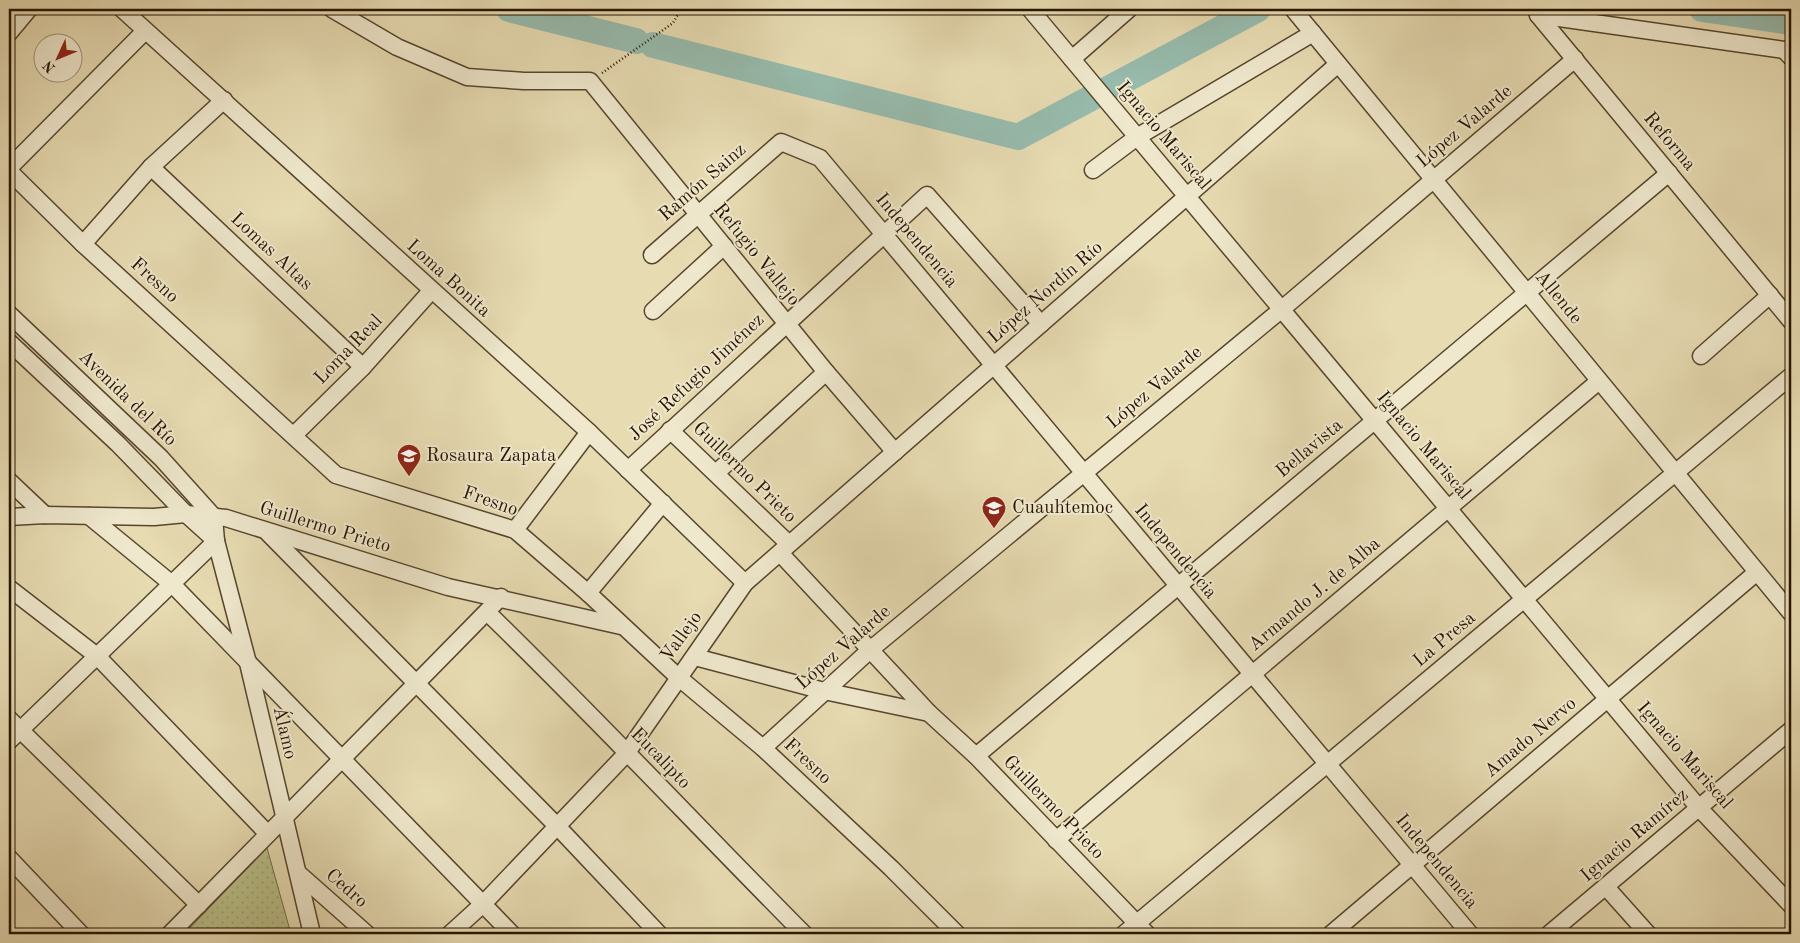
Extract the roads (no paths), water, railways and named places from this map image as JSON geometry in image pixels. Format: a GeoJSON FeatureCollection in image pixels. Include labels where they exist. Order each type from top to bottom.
{"type":"FeatureCollection","features":[{"type":"Feature","properties":{"kind":"street"},"geometry":{"type":"LineString","coordinates":[[9,32],[29,9]]}},
{"type":"Feature","properties":{"kind":"street","name":"Loma Bonita"},"geometry":{"type":"LineString","coordinates":[[122,9],[224,100],[431,291],[589,432],[745,583]]}},
{"type":"Feature","properties":{"kind":"street","name":"Refugio Vallejo"},"geometry":{"type":"LineString","coordinates":[[332,9],[397,47],[467,77],[524,81],[590,81],[786,324],[895,452]]}},
{"type":"Feature","properties":{"kind":"street","name":"Ignacio Mariscal"},"geometry":{"type":"LineString","coordinates":[[1030,9],[1699,808],[1791,905]]}},
{"type":"Feature","properties":{"kind":"street"},"geometry":{"type":"LineString","coordinates":[[1076,64],[1129,9]]}},
{"type":"Feature","properties":{"kind":"street","name":"Allende"},"geometry":{"type":"LineString","coordinates":[[1293,9],[1791,613]]}},
{"type":"Feature","properties":{"kind":"street","name":"Reforma"},"geometry":{"type":"LineString","coordinates":[[1788,53],[1538,15],[1791,321]]}},
{"type":"Feature","properties":{"kind":"street"},"geometry":{"type":"LineString","coordinates":[[1093,170],[1134,133],[1310,29]]}},
{"type":"Feature","properties":{"kind":"street"},"geometry":{"type":"LineString","coordinates":[[9,169],[145,31]]}},
{"type":"Feature","properties":{"kind":"street","name":"López Valarde"},"geometry":{"type":"LineString","coordinates":[[762,748],[870,650],[1282,309],[1575,59]]}},
{"type":"Feature","properties":{"kind":"street","name":"López Nordín Río"},"geometry":{"type":"LineString","coordinates":[[785,548],[1338,64]]}},
{"type":"Feature","properties":{"kind":"street"},"geometry":{"type":"LineString","coordinates":[[83,244],[151,166],[224,100]]}},
{"type":"Feature","properties":{"kind":"street","name":"Ramón Sainz"},"geometry":{"type":"LineString","coordinates":[[652,255],[781,142]]}},
{"type":"Feature","properties":{"kind":"street","name":"Independencia"},"geometry":{"type":"LineString","coordinates":[[781,142],[820,158],[1470,934]]}},
{"type":"Feature","properties":{"kind":"street","name":"Lomas Altas"},"geometry":{"type":"LineString","coordinates":[[151,166],[363,367]]}},
{"type":"Feature","properties":{"kind":"street","name":"Fresno"},"geometry":{"type":"LineString","coordinates":[[9,169],[83,244],[336,475],[515,530],[588,593],[678,677],[762,748],[891,868],[957,934]]}},
{"type":"Feature","properties":{"kind":"street","name":"Bellavista"},"geometry":{"type":"LineString","coordinates":[[976,756],[1669,174]]}},
{"type":"Feature","properties":{"kind":"street","name":"José Refugio Jiménez"},"geometry":{"type":"LineString","coordinates":[[628,470],[927,195],[1041,324]]}},
{"type":"Feature","properties":{"kind":"street"},"geometry":{"type":"LineString","coordinates":[[653,311],[724,246]]}},
{"type":"Feature","properties":{"kind":"street","name":"Loma Real"},"geometry":{"type":"LineString","coordinates":[[294,435],[363,367],[431,291]]}},
{"type":"Feature","properties":{"kind":"street"},"geometry":{"type":"LineString","coordinates":[[1700,356],[1770,295]]}},
{"type":"Feature","properties":{"kind":"street","name":"Avenida del Río"},"geometry":{"type":"LineString","coordinates":[[9,314],[161,458],[214,517]]}},
{"type":"Feature","properties":{"kind":"street","name":"Avenida del Río"},"geometry":{"type":"LineString","coordinates":[[9,342],[118,444],[186,514]]}},
{"type":"Feature","properties":{"kind":"street"},"geometry":{"type":"LineString","coordinates":[[716,474],[826,372]]}},
{"type":"Feature","properties":{"kind":"street","name":"La Presa"},"geometry":{"type":"LineString","coordinates":[[1136,931],[1328,764],[1791,376]]}},
{"type":"Feature","properties":{"kind":"street","name":"Armando J. de Alba"},"geometry":{"type":"LineString","coordinates":[[1056,840],[1600,381]]}},
{"type":"Feature","properties":{"kind":"street","name":"Guillermo Prieto"},"geometry":{"type":"LineString","coordinates":[[670,430],[716,474],[785,548],[870,650],[929,713],[976,756],[1056,840],[1136,931]]}},
{"type":"Feature","properties":{"kind":"street"},"geometry":{"type":"LineString","coordinates":[[515,530],[589,432]]}},
{"type":"Feature","properties":{"kind":"street"},"geometry":{"type":"LineString","coordinates":[[9,481],[45,515]]}},
{"type":"Feature","properties":{"kind":"street"},"geometry":{"type":"LineString","coordinates":[[588,593],[663,503]]}},
{"type":"Feature","properties":{"kind":"street"},"geometry":{"type":"LineString","coordinates":[[9,741],[15,725],[97,656],[216,541],[186,514]]}},
{"type":"Feature","properties":{"kind":"street","name":"Guillermo Prieto"},"geometry":{"type":"LineString","coordinates":[[9,517],[45,515],[154,517],[186,514],[226,518],[448,587],[501,597],[623,627]]}},
{"type":"Feature","properties":{"kind":"street"},"geometry":{"type":"LineString","coordinates":[[89,516],[172,584],[512,934]]}},
{"type":"Feature","properties":{"kind":"street","name":"Álamo"},"geometry":{"type":"LineString","coordinates":[[214,517],[216,541],[248,662],[283,819],[312,934]]}},
{"type":"Feature","properties":{"kind":"street"},"geometry":{"type":"LineString","coordinates":[[267,532],[415,685],[556,825],[658,934]]}},
{"type":"Feature","properties":{"kind":"street","name":"Vallejo"},"geometry":{"type":"LineString","coordinates":[[450,934],[483,904],[556,825],[626,754],[745,583],[785,548]]}},
{"type":"Feature","properties":{"kind":"street","name":"Amado Nervo"},"geometry":{"type":"LineString","coordinates":[[1331,934],[1757,572]]}},
{"type":"Feature","properties":{"kind":"street"},"geometry":{"type":"LineString","coordinates":[[9,588],[97,656],[268,834]]}},
{"type":"Feature","properties":{"kind":"street"},"geometry":{"type":"LineString","coordinates":[[170,934],[501,597]]}},
{"type":"Feature","properties":{"kind":"street","name":"Eucalipto"},"geometry":{"type":"LineString","coordinates":[[487,612],[572,695],[626,754],[804,934]]}},
{"type":"Feature","properties":{"kind":"street"},"geometry":{"type":"LineString","coordinates":[[695,657],[824,691],[929,713]]}},
{"type":"Feature","properties":{"kind":"street"},"geometry":{"type":"LineString","coordinates":[[15,725],[199,905]]}},
{"type":"Feature","properties":{"kind":"street","name":"Ignacio Ramírez"},"geometry":{"type":"LineString","coordinates":[[1550,934],[1791,730]]}},
{"type":"Feature","properties":{"kind":"street"},"geometry":{"type":"LineString","coordinates":[[9,858],[81,934]]}},
{"type":"Feature","properties":{"kind":"street","name":"Cedro"},"geometry":{"type":"LineString","coordinates":[[298,873],[368,934]]}},
{"type":"Feature","properties":{"kind":"street"},"geometry":{"type":"LineString","coordinates":[[1606,887],[1648,934]]}},
{"type":"Feature","properties":{"kind":"waterway"},"geometry":{"type":"LineString","coordinates":[[509,9],[636,41]]}},
{"type":"Feature","properties":{"kind":"waterway"},"geometry":{"type":"LineString","coordinates":[[653,45],[1018,137],[1258,9]]}},
{"type":"Feature","properties":{"kind":"waterway"},"geometry":{"type":"LineString","coordinates":[[1702,9],[1791,22]]}},
{"type":"Feature","properties":{"kind":"place","name":"Rosaura Zapata"},"geometry":{"type":"Point","coordinates":[409,477]}},
{"type":"Feature","properties":{"kind":"place","name":"Cuauhtemoc"},"geometry":{"type":"Point","coordinates":[994,529]}}]}
